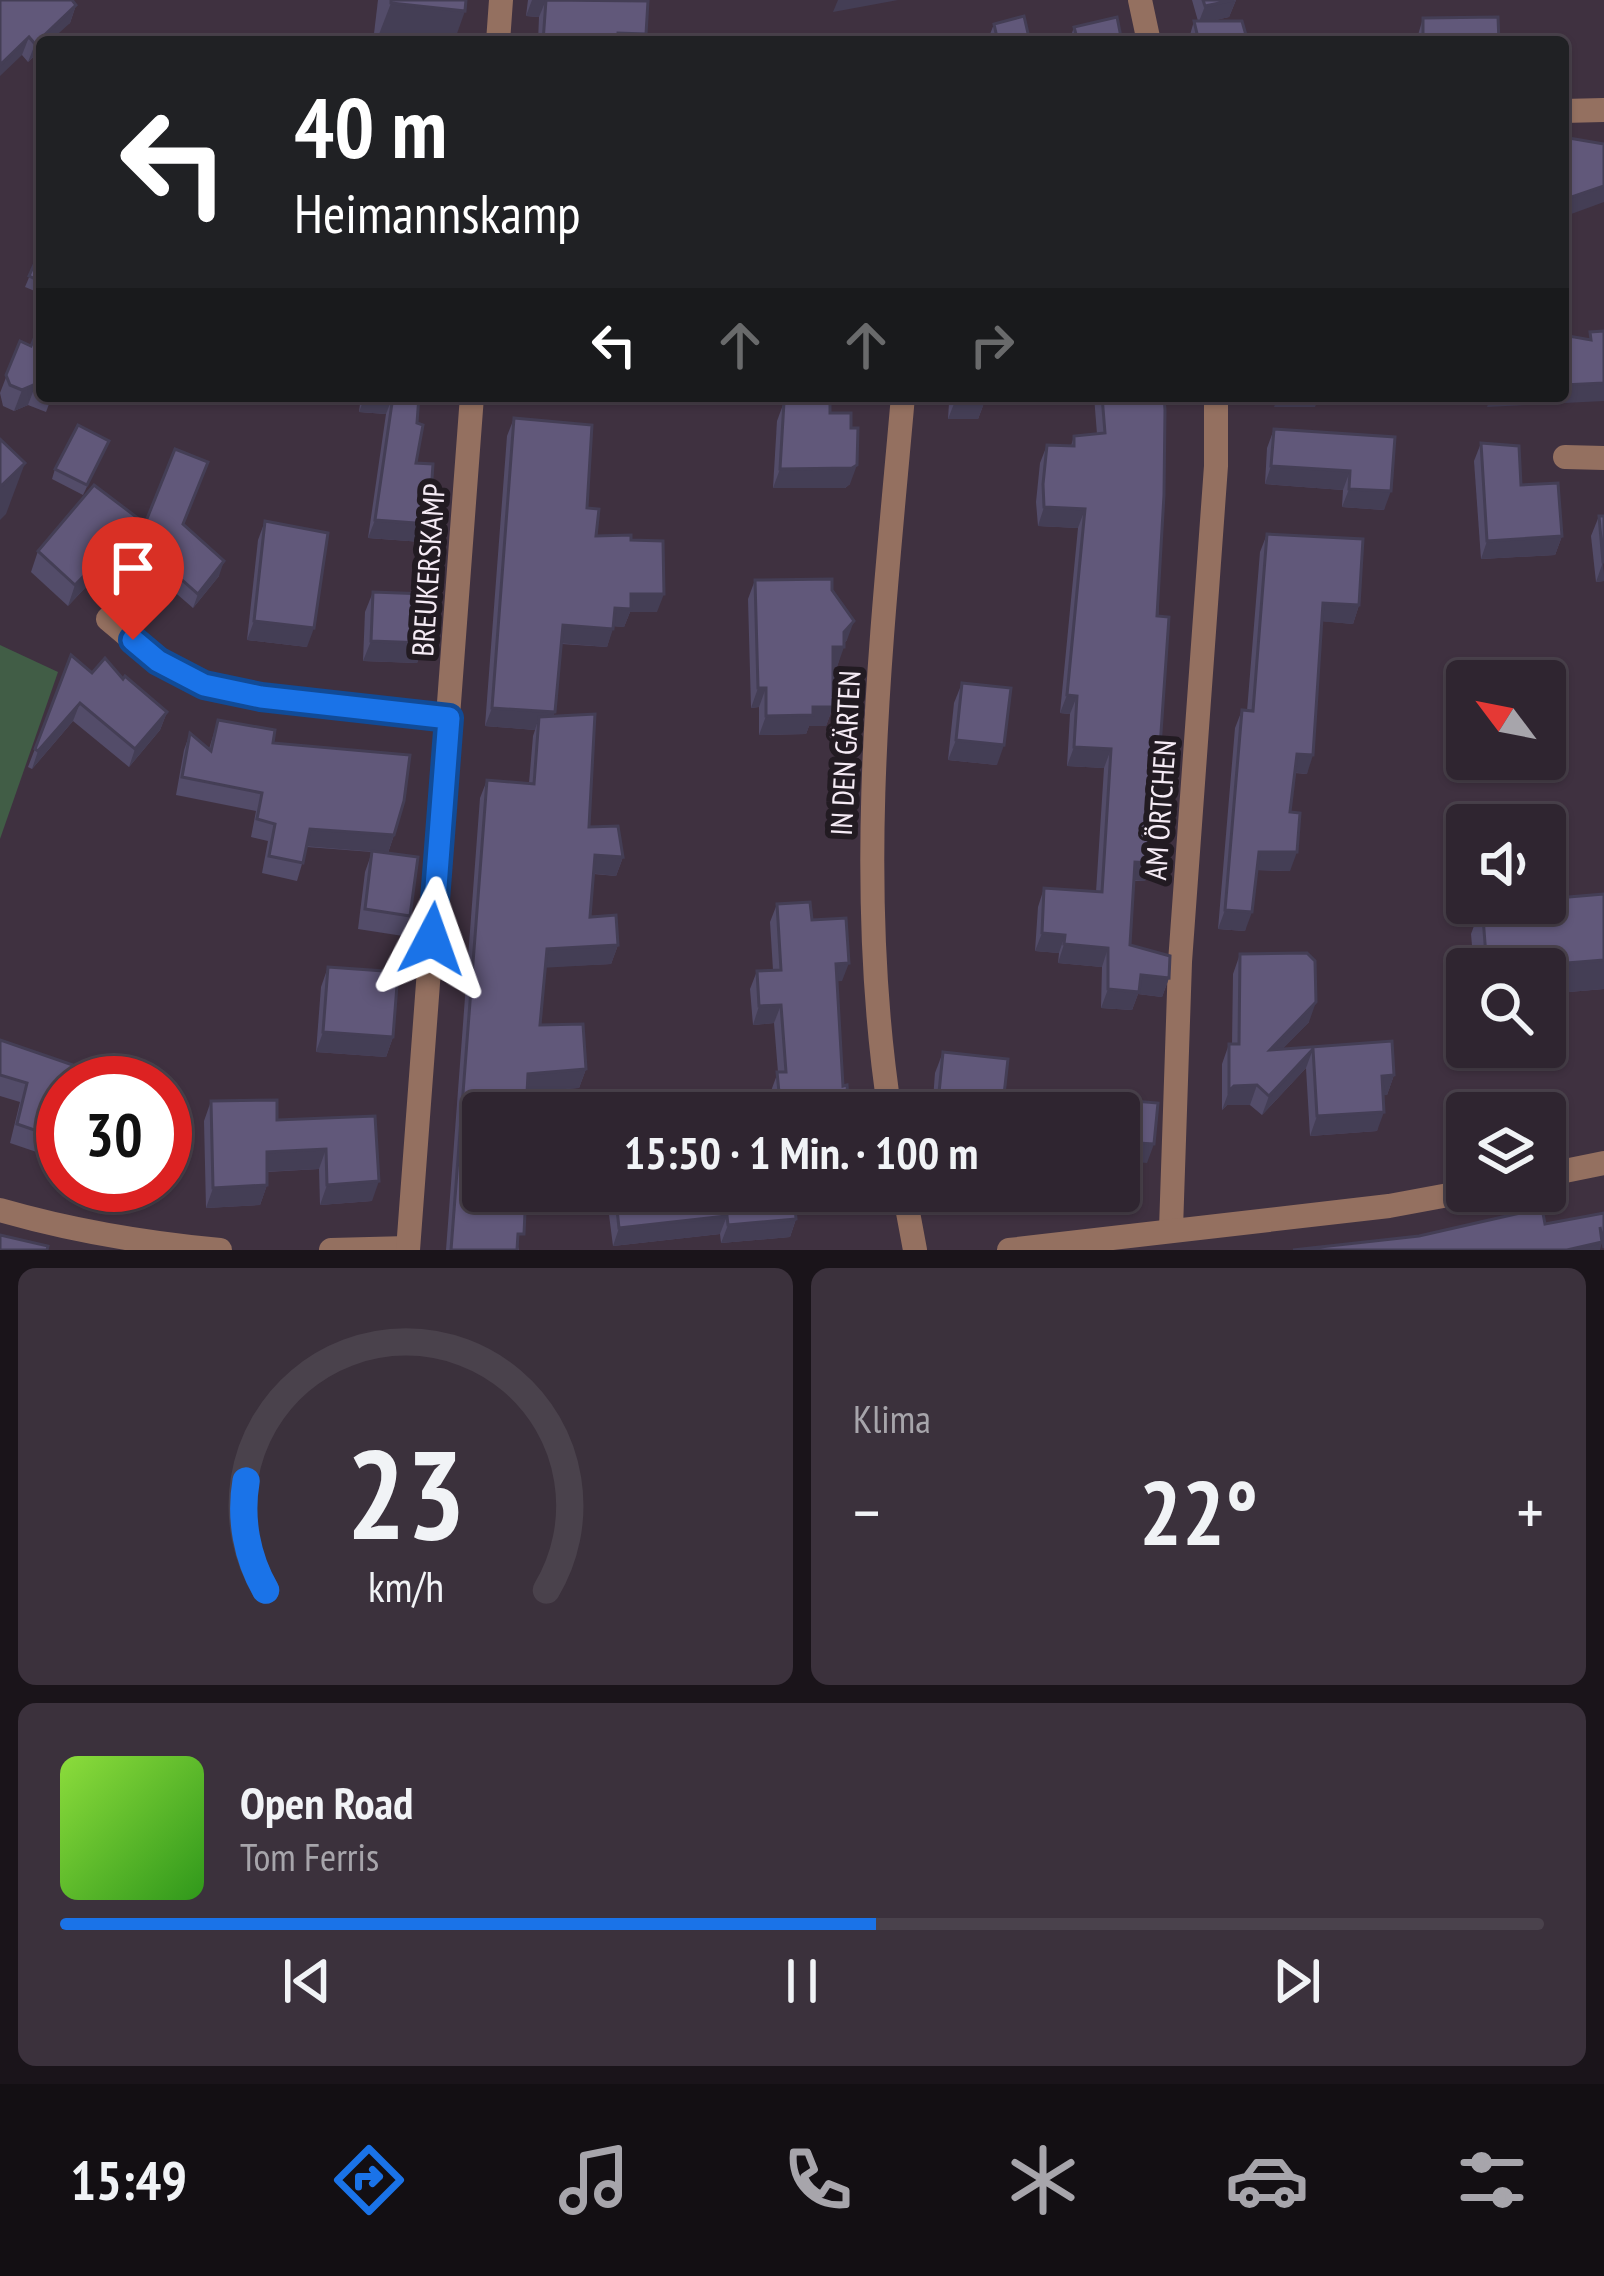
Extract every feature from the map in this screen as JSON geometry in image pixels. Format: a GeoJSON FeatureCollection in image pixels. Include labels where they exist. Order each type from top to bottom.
{"type":"FeatureCollection","features":[{"type":"Feature","properties":{"kind":"street"},"geometry":{"type":"LineString","coordinates":[[498,36],[501,0]]}},
{"type":"Feature","properties":{"kind":"street"},"geometry":{"type":"LineString","coordinates":[[1140,0],[1149,36]]}},
{"type":"Feature","properties":{"kind":"street"},"geometry":{"type":"LineString","coordinates":[[1569,111],[1604,110]]}},
{"type":"Feature","properties":{"kind":"street","name":"BREUKERSKAMP"},"geometry":{"type":"LineString","coordinates":[[408,1249],[472,402]]}},
{"type":"Feature","properties":{"kind":"street","name":"IN DEN GÄRTEN"},"geometry":{"type":"LineString","coordinates":[[886,1092],[878,1042],[870,842],[873,750],[902,402]]}},
{"type":"Feature","properties":{"kind":"street","name":"AM ÖRTCHEN"},"geometry":{"type":"LineString","coordinates":[[1171,1229],[1180,962],[1216,466],[1216,402]]}},
{"type":"Feature","properties":{"kind":"street"},"geometry":{"type":"LineString","coordinates":[[1564,457],[1604,458]]}},
{"type":"Feature","properties":{"kind":"street"},"geometry":{"type":"LineString","coordinates":[[107,619],[158,661],[204,685],[261,697],[449,718]]}},
{"type":"Feature","properties":{"kind":"street"},"geometry":{"type":"LineString","coordinates":[[1566,1170],[1604,1162]]}},
{"type":"Feature","properties":{"kind":"street"},"geometry":{"type":"LineString","coordinates":[[1009,1250],[1446,1195]]}},
{"type":"Feature","properties":{"kind":"street"},"geometry":{"type":"LineString","coordinates":[[0,1210],[124,1239],[220,1250]]}},
{"type":"Feature","properties":{"kind":"street"},"geometry":{"type":"LineString","coordinates":[[908,1212],[915,1250]]}},
{"type":"Feature","properties":{"kind":"street"},"geometry":{"type":"LineString","coordinates":[[331,1250],[408,1249]]}},
{"type":"Feature","properties":{"kind":"green space"},"geometry":{"type":"Polygon","coordinates":[[[0,645],[58,672],[0,839],[0,645]]]}},
{"type":"Feature","properties":{"kind":"building"},"geometry":{"type":"Polygon","coordinates":[[[0,0],[72,0],[76,5],[43,36],[36,36],[35,44],[29,37],[0,65],[0,0]]]}},
{"type":"Feature","properties":{"kind":"building"},"geometry":{"type":"Polygon","coordinates":[[[391,0],[466,0],[465,11],[391,0]]]}},
{"type":"Feature","properties":{"kind":"building"},"geometry":{"type":"Polygon","coordinates":[[[546,0],[648,1],[646,34],[543,36],[546,0]]]}},
{"type":"Feature","properties":{"kind":"building"},"geometry":{"type":"Polygon","coordinates":[[[1203,0],[1234,0],[1205,6],[1203,0]]]}},
{"type":"Feature","properties":{"kind":"building"},"geometry":{"type":"Polygon","coordinates":[[[1024,16],[1029,36],[997,36],[994,24],[1024,16]]]}},
{"type":"Feature","properties":{"kind":"building"},"geometry":{"type":"Polygon","coordinates":[[[1117,17],[1121,36],[1076,36],[1074,27],[1117,17]]]}},
{"type":"Feature","properties":{"kind":"building"},"geometry":{"type":"Polygon","coordinates":[[[1498,17],[1499,36],[1423,36],[1423,18],[1498,17]]]}},
{"type":"Feature","properties":{"kind":"building"},"geometry":{"type":"Polygon","coordinates":[[[1194,21],[1242,21],[1246,36],[1198,36],[1194,21]]]}},
{"type":"Feature","properties":{"kind":"building"},"geometry":{"type":"Polygon","coordinates":[[[1569,138],[1604,144],[1604,186],[1569,198],[1569,138]]]}},
{"type":"Feature","properties":{"kind":"building"},"geometry":{"type":"Polygon","coordinates":[[[1604,331],[1604,383],[1569,385],[1569,336],[1591,340],[1590,332],[1604,331]]]}},
{"type":"Feature","properties":{"kind":"building"},"geometry":{"type":"Polygon","coordinates":[[[36,334],[36,384],[22,390],[10,385],[6,375],[20,341],[31,346],[36,334]]]}},
{"type":"Feature","properties":{"kind":"building"},"geometry":{"type":"Polygon","coordinates":[[[392,402],[419,402],[417,423],[423,425],[416,463],[433,464],[429,524],[375,520],[392,402]]]}},
{"type":"Feature","properties":{"kind":"building"},"geometry":{"type":"Polygon","coordinates":[[[784,402],[830,402],[830,413],[851,413],[851,428],[858,428],[857,465],[780,469],[784,402]]]}},
{"type":"Feature","properties":{"kind":"building"},"geometry":{"type":"Polygon","coordinates":[[[1102,402],[1164,402],[1157,616],[1169,617],[1152,863],[1135,862],[1130,945],[1170,956],[1169,978],[1141,975],[1139,992],[1108,989],[1108,948],[1064,944],[1065,935],[1042,933],[1044,888],[1102,892],[1111,749],[1074,747],[1077,696],[1067,695],[1085,509],[1044,507],[1047,445],[1074,446],[1074,436],[1105,433],[1102,402]]]}},
{"type":"Feature","properties":{"kind":"building"},"geometry":{"type":"Polygon","coordinates":[[[514,418],[592,425],[587,508],[599,509],[596,536],[631,535],[631,540],[663,541],[664,594],[631,594],[631,609],[615,608],[613,629],[563,625],[555,712],[492,708],[514,418]]]}},
{"type":"Feature","properties":{"kind":"building"},"geometry":{"type":"Polygon","coordinates":[[[78,425],[109,441],[87,485],[55,469],[78,425]]]}},
{"type":"Feature","properties":{"kind":"building"},"geometry":{"type":"Polygon","coordinates":[[[1274,429],[1395,437],[1391,491],[1349,489],[1350,471],[1271,466],[1274,429]]]}},
{"type":"Feature","properties":{"kind":"building"},"geometry":{"type":"Polygon","coordinates":[[[0,439],[25,463],[0,487],[0,439]]]}},
{"type":"Feature","properties":{"kind":"building"},"geometry":{"type":"Polygon","coordinates":[[[1481,443],[1519,446],[1521,485],[1558,483],[1562,536],[1487,541],[1481,443]]]}},
{"type":"Feature","properties":{"kind":"building"},"geometry":{"type":"Polygon","coordinates":[[[175,449],[208,462],[183,524],[224,561],[198,594],[138,541],[175,449]]]}},
{"type":"Feature","properties":{"kind":"building"},"geometry":{"type":"Polygon","coordinates":[[[94,485],[139,519],[75,585],[38,551],[94,485]]]}},
{"type":"Feature","properties":{"kind":"building"},"geometry":{"type":"Polygon","coordinates":[[[1599,516],[1604,516],[1604,562],[1603,562],[1599,516]]]}},
{"type":"Feature","properties":{"kind":"building"},"geometry":{"type":"Polygon","coordinates":[[[265,521],[328,533],[314,628],[254,621],[265,521]]]}},
{"type":"Feature","properties":{"kind":"building"},"geometry":{"type":"Polygon","coordinates":[[[1267,534],[1363,539],[1359,605],[1323,603],[1313,755],[1297,754],[1290,812],[1300,813],[1297,852],[1259,852],[1252,912],[1225,910],[1242,710],[1253,711],[1267,534]]]}},
{"type":"Feature","properties":{"kind":"building"},"geometry":{"type":"Polygon","coordinates":[[[832,579],[832,590],[854,621],[844,632],[844,647],[833,647],[833,707],[813,707],[813,715],[766,716],[766,688],[758,688],[755,580],[832,579]]]}},
{"type":"Feature","properties":{"kind":"building"},"geometry":{"type":"Polygon","coordinates":[[[373,592],[426,594],[424,643],[371,641],[373,592]]]}},
{"type":"Feature","properties":{"kind":"building"},"geometry":{"type":"Polygon","coordinates":[[[71,655],[92,673],[105,658],[123,679],[125,676],[167,712],[135,749],[80,703],[35,749],[71,655]]]}},
{"type":"Feature","properties":{"kind":"building"},"geometry":{"type":"Polygon","coordinates":[[[962,683],[1011,688],[1004,745],[956,740],[962,683]]]}},
{"type":"Feature","properties":{"kind":"building"},"geometry":{"type":"Polygon","coordinates":[[[595,714],[589,827],[618,826],[623,857],[595,855],[590,917],[616,915],[618,945],[547,949],[540,1025],[583,1024],[586,1069],[528,1074],[527,1092],[463,1092],[487,780],[534,784],[539,717],[595,714]]]}},
{"type":"Feature","properties":{"kind":"building"},"geometry":{"type":"Polygon","coordinates":[[[218,720],[275,730],[273,743],[410,755],[394,835],[310,829],[303,863],[269,856],[275,824],[257,819],[262,793],[182,777],[190,733],[211,751],[218,720]]]}},
{"type":"Feature","properties":{"kind":"building"},"geometry":{"type":"Polygon","coordinates":[[[372,851],[418,857],[410,916],[365,909],[372,851]]]}},
{"type":"Feature","properties":{"kind":"building"},"geometry":{"type":"Polygon","coordinates":[[[1604,894],[1604,960],[1566,963],[1566,948],[1485,948],[1484,924],[1566,924],[1566,897],[1604,894]]]}},
{"type":"Feature","properties":{"kind":"building"},"geometry":{"type":"Polygon","coordinates":[[[810,902],[812,920],[846,918],[849,963],[836,964],[843,1086],[847,1085],[848,1092],[779,1092],[777,1072],[786,1072],[781,1005],[759,1006],[757,971],[781,970],[777,904],[810,902]]]}},
{"type":"Feature","properties":{"kind":"building"},"geometry":{"type":"Polygon","coordinates":[[[1307,953],[1315,961],[1316,1002],[1270,1050],[1392,1041],[1394,1075],[1382,1076],[1384,1112],[1317,1116],[1313,1049],[1269,1096],[1257,1085],[1234,1086],[1229,1091],[1229,1044],[1239,1044],[1240,954],[1307,953]]]}},
{"type":"Feature","properties":{"kind":"building"},"geometry":{"type":"Polygon","coordinates":[[[328,967],[398,972],[393,1037],[323,1032],[328,967]]]}},
{"type":"Feature","properties":{"kind":"building"},"geometry":{"type":"Polygon","coordinates":[[[0,1040],[47,1056],[36,1056],[36,1131],[17,1124],[27,1083],[0,1075],[0,1040]]]}},
{"type":"Feature","properties":{"kind":"building"},"geometry":{"type":"Polygon","coordinates":[[[943,1052],[1008,1059],[1004,1092],[939,1092],[943,1052]]]}},
{"type":"Feature","properties":{"kind":"building"},"geometry":{"type":"Polygon","coordinates":[[[277,1100],[277,1120],[375,1116],[379,1181],[327,1185],[326,1149],[267,1152],[267,1185],[213,1188],[211,1101],[277,1100]]]}},
{"type":"Feature","properties":{"kind":"building"},"geometry":{"type":"Polygon","coordinates":[[[1140,1101],[1158,1103],[1154,1144],[1140,1143],[1140,1101]]]}},
{"type":"Feature","properties":{"kind":"building"},"geometry":{"type":"Polygon","coordinates":[[[462,1106],[462,1212],[525,1212],[524,1234],[518,1234],[517,1250],[451,1250],[462,1106]]]}},
{"type":"Feature","properties":{"kind":"building"},"geometry":{"type":"Polygon","coordinates":[[[617,1212],[796,1212],[796,1219],[728,1225],[727,1216],[619,1228],[617,1212]]]}},
{"type":"Feature","properties":{"kind":"building"},"geometry":{"type":"Polygon","coordinates":[[[1524,1212],[1543,1212],[1545,1224],[1604,1213],[1604,1248],[1600,1227],[1602,1242],[1567,1250],[1293,1250],[1419,1236],[1524,1212]]]}},
{"type":"Feature","properties":{"kind":"building"},"geometry":{"type":"Polygon","coordinates":[[[0,1235],[48,1246],[47,1250],[0,1250],[0,1235]]]}},
{"type":"Feature","properties":{"kind":"route"},"geometry":{"type":"LineString","coordinates":[[133,640],[158,661],[204,685],[261,697],[449,718],[432,939]]}}]}
